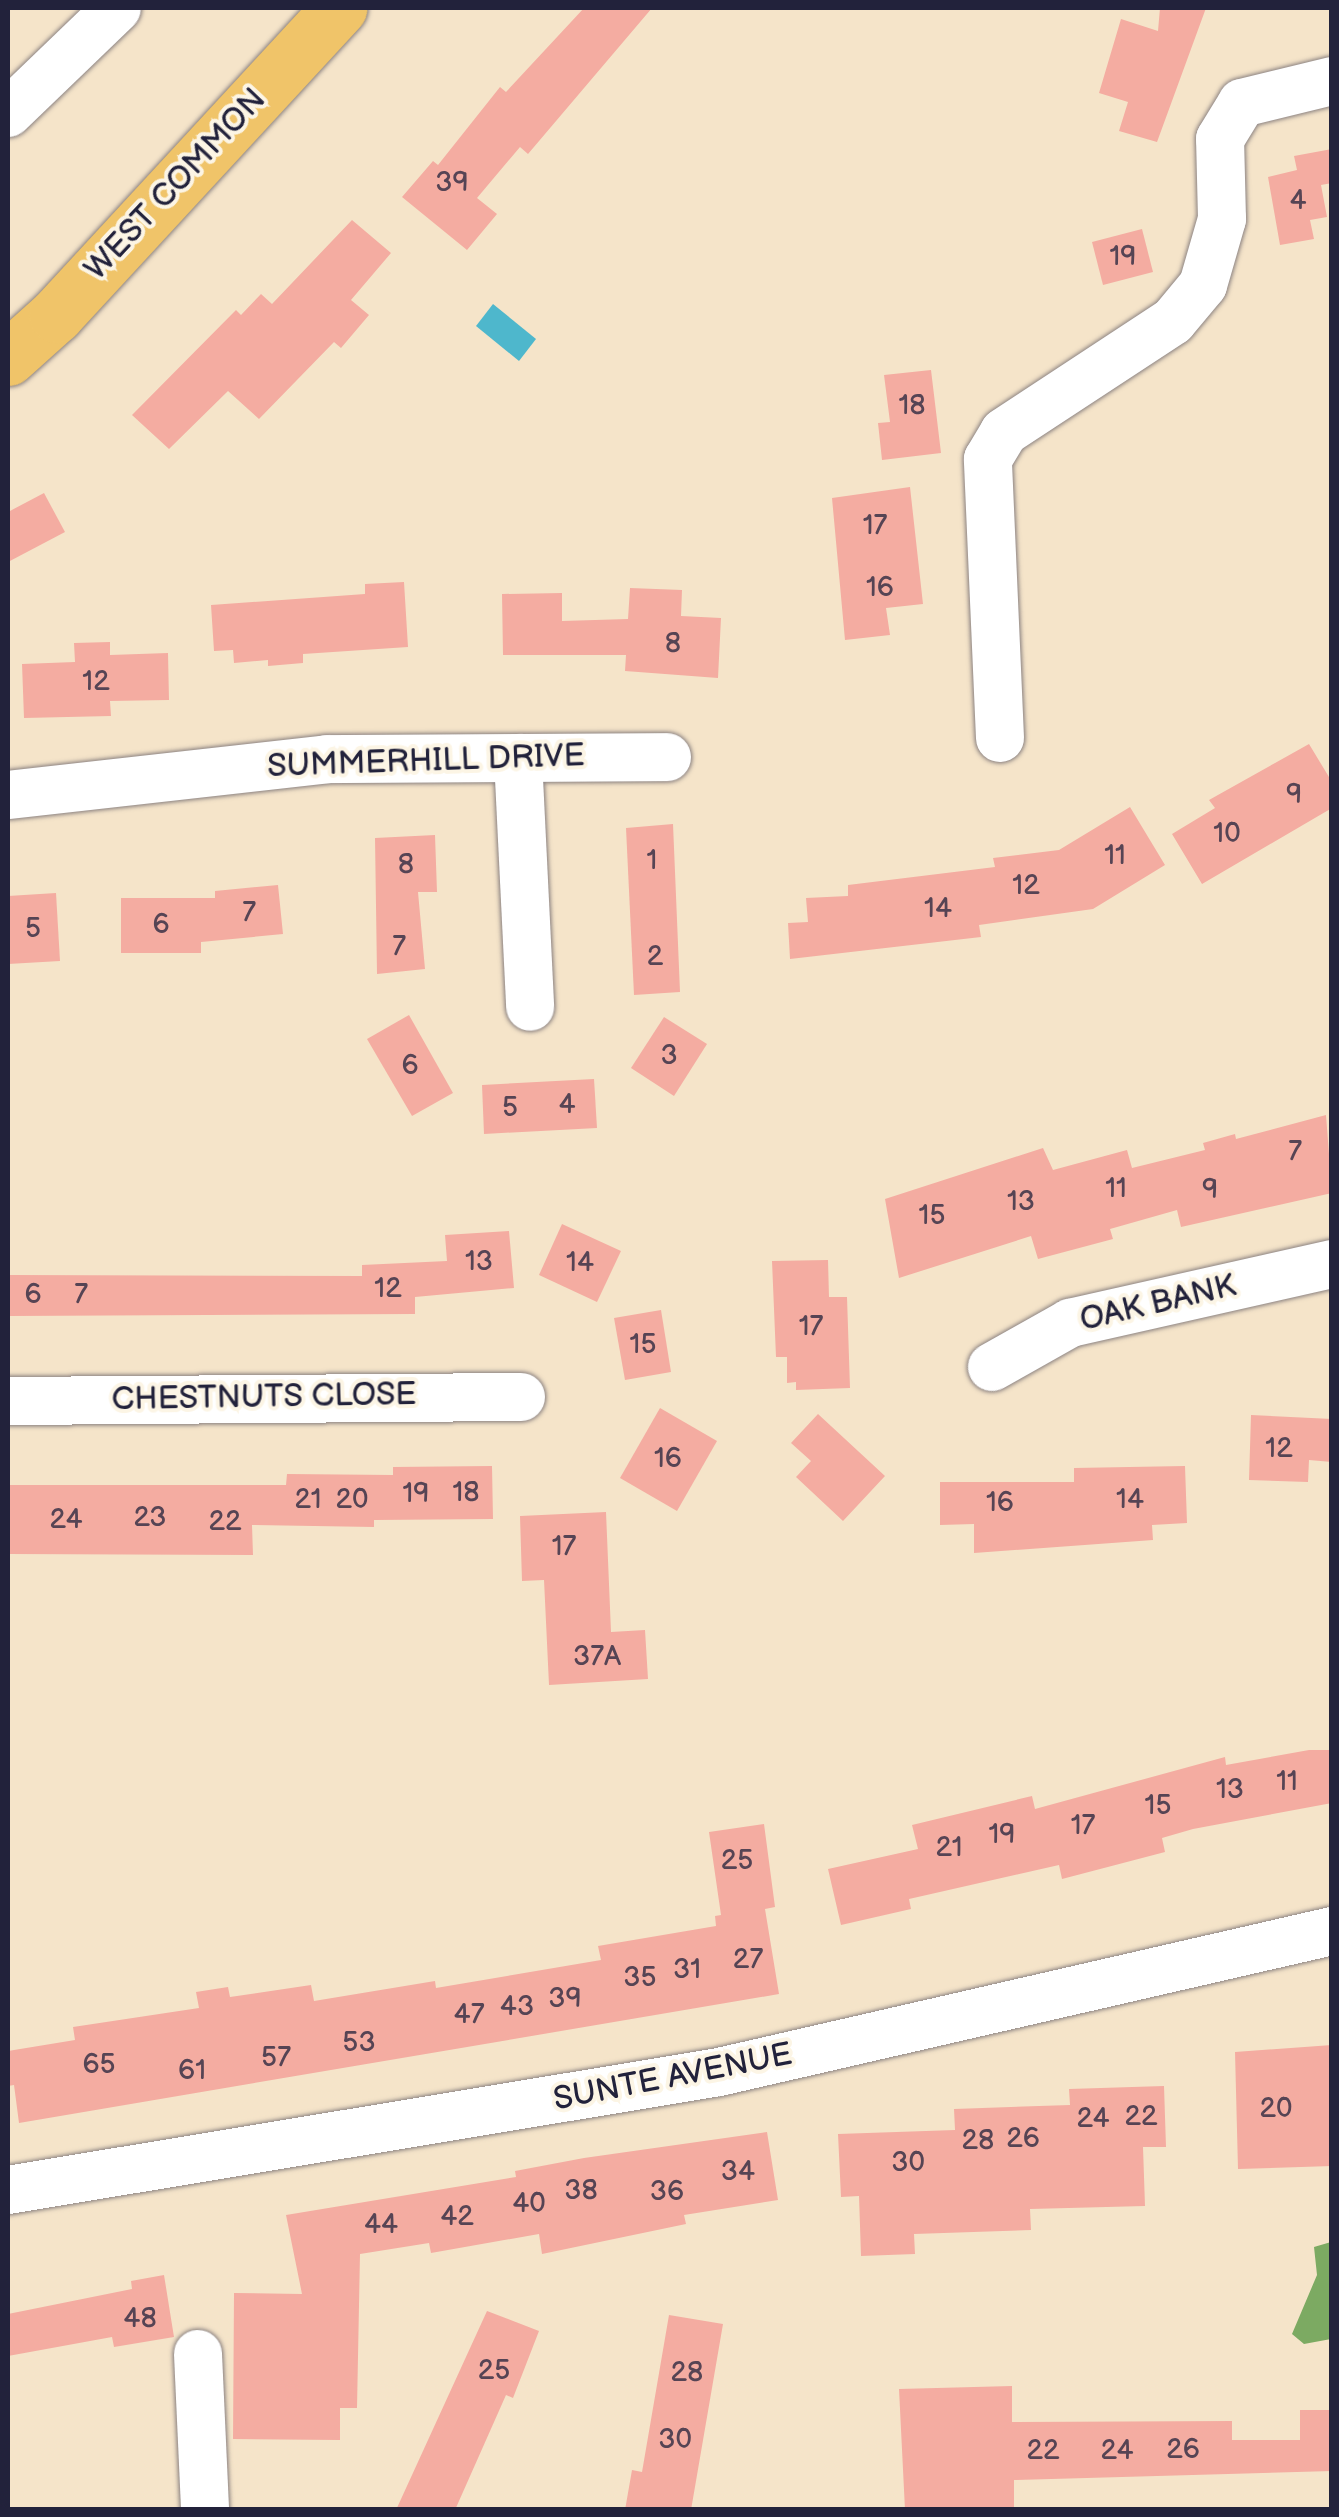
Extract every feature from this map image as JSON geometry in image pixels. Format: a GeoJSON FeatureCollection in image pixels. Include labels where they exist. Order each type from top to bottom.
{"type":"FeatureCollection","features":[{"type":"Feature","properties":{"kind":"main road","name":"WEST COMMON"},"geometry":{"type":"LineString","coordinates":[[8,358],[56,315],[339,8]]}},
{"type":"Feature","properties":{"kind":"street"},"geometry":{"type":"LineString","coordinates":[[8,113],[117,8]]}},
{"type":"Feature","properties":{"kind":"street"},"geometry":{"type":"LineString","coordinates":[[1000,738],[988,459],[1004,432],[1174,321],[1203,285],[1222,220],[1220,139],[1242,104],[1332,81]]}},
{"type":"Feature","properties":{"kind":"street","name":"SUMMERHILL DRIVE"},"geometry":{"type":"LineString","coordinates":[[8,795],[326,758],[667,757]]}},
{"type":"Feature","properties":{"kind":"street"},"geometry":{"type":"LineString","coordinates":[[518,758],[530,1008]]}},
{"type":"Feature","properties":{"kind":"street","name":"OAK BANK"},"geometry":{"type":"LineString","coordinates":[[992,1367],[1070,1323],[1332,1264]]}},
{"type":"Feature","properties":{"kind":"street","name":"CHESTNUTS CLOSE"},"geometry":{"type":"LineString","coordinates":[[8,1401],[520,1396]]}},
{"type":"Feature","properties":{"kind":"street","name":"SUNTE AVENUE"},"geometry":{"type":"LineString","coordinates":[[8,2190],[719,2072],[1332,1931]]}},
{"type":"Feature","properties":{"kind":"street"},"geometry":{"type":"LineString","coordinates":[[198,2354],[204,2510]]}},
{"type":"Feature","properties":{"kind":"green space"},"geometry":{"type":"Polygon","coordinates":[[[1331,2242],[1331,2339],[1304,2344],[1292,2334],[1317,2275],[1314,2247],[1331,2242]]]}},
{"type":"Feature","properties":{"kind":"water"},"geometry":{"type":"Polygon","coordinates":[[[493,304],[536,339],[519,361],[476,326],[493,304]]]}},
{"type":"Feature","properties":{"kind":"building"},"geometry":{"type":"Polygon","coordinates":[[[584,8],[652,8],[528,154],[520,147],[477,198],[497,214],[467,250],[402,197],[433,161],[438,165],[500,87],[506,92],[584,8]]]}},
{"type":"Feature","properties":{"kind":"building"},"geometry":{"type":"Polygon","coordinates":[[[1160,8],[1206,8],[1157,142],[1119,131],[1128,102],[1099,93],[1121,19],[1158,31],[1160,8]]]}},
{"type":"Feature","properties":{"kind":"building"},"geometry":{"type":"Polygon","coordinates":[[[1332,149],[1332,183],[1321,185],[1327,217],[1310,220],[1314,239],[1280,245],[1268,177],[1297,170],[1294,156],[1332,149]]]}},
{"type":"Feature","properties":{"kind":"building"},"geometry":{"type":"Polygon","coordinates":[[[352,220],[391,253],[351,300],[369,315],[341,348],[334,342],[259,419],[228,391],[169,449],[132,415],[236,310],[241,315],[261,294],[272,304],[352,220]]]}},
{"type":"Feature","properties":{"kind":"building"},"geometry":{"type":"Polygon","coordinates":[[[1142,229],[1153,272],[1103,285],[1092,242],[1142,229]]]}},
{"type":"Feature","properties":{"kind":"building"},"geometry":{"type":"Polygon","coordinates":[[[931,370],[941,453],[882,460],[878,423],[890,422],[884,375],[931,370]]]}},
{"type":"Feature","properties":{"kind":"building"},"geometry":{"type":"Polygon","coordinates":[[[910,487],[923,604],[886,608],[890,635],[845,640],[832,498],[910,487]]]}},
{"type":"Feature","properties":{"kind":"building"},"geometry":{"type":"Polygon","coordinates":[[[44,493],[65,532],[8,562],[8,512],[44,493]]]}},
{"type":"Feature","properties":{"kind":"building"},"geometry":{"type":"Polygon","coordinates":[[[404,582],[408,647],[303,654],[303,663],[268,666],[268,660],[234,663],[233,650],[214,651],[211,605],[365,594],[365,584],[404,582]]]}},
{"type":"Feature","properties":{"kind":"building"},"geometry":{"type":"Polygon","coordinates":[[[630,588],[682,590],[681,616],[721,618],[718,678],[625,671],[626,655],[503,655],[502,594],[562,593],[562,621],[628,619],[630,588]]]}},
{"type":"Feature","properties":{"kind":"building"},"geometry":{"type":"Polygon","coordinates":[[[110,642],[110,655],[168,653],[169,700],[110,701],[111,716],[24,718],[22,664],[75,662],[74,643],[110,642]]]}},
{"type":"Feature","properties":{"kind":"building"},"geometry":{"type":"Polygon","coordinates":[[[1309,744],[1332,782],[1332,808],[1202,884],[1172,834],[1215,808],[1209,800],[1309,744]]]}},
{"type":"Feature","properties":{"kind":"building"},"geometry":{"type":"Polygon","coordinates":[[[1130,807],[1165,865],[1093,909],[979,925],[981,937],[790,959],[788,923],[808,922],[806,898],[848,896],[848,885],[995,867],[993,858],[1059,850],[1130,807]]]}},
{"type":"Feature","properties":{"kind":"building"},"geometry":{"type":"Polygon","coordinates":[[[673,824],[680,992],[634,995],[626,828],[673,824]]]}},
{"type":"Feature","properties":{"kind":"building"},"geometry":{"type":"Polygon","coordinates":[[[435,835],[437,892],[418,892],[425,969],[377,974],[375,838],[435,835]]]}},
{"type":"Feature","properties":{"kind":"building"},"geometry":{"type":"Polygon","coordinates":[[[278,885],[283,934],[201,942],[201,953],[121,953],[121,898],[215,898],[215,891],[278,885]]]}},
{"type":"Feature","properties":{"kind":"building"},"geometry":{"type":"Polygon","coordinates":[[[56,893],[60,961],[8,964],[8,896],[56,893]]]}},
{"type":"Feature","properties":{"kind":"building"},"geometry":{"type":"Polygon","coordinates":[[[409,1015],[453,1093],[412,1116],[367,1039],[409,1015]]]}},
{"type":"Feature","properties":{"kind":"building"},"geometry":{"type":"Polygon","coordinates":[[[664,1017],[707,1044],[674,1096],[631,1068],[664,1017]]]}},
{"type":"Feature","properties":{"kind":"building"},"geometry":{"type":"Polygon","coordinates":[[[594,1079],[597,1128],[484,1134],[482,1085],[594,1079]]]}},
{"type":"Feature","properties":{"kind":"building"},"geometry":{"type":"Polygon","coordinates":[[[1326,1115],[1332,1193],[1181,1227],[1177,1210],[1110,1229],[1113,1239],[1038,1259],[1031,1236],[899,1278],[885,1199],[1043,1148],[1053,1170],[1127,1150],[1132,1168],[1205,1150],[1203,1143],[1235,1134],[1236,1139],[1326,1115]]]}},
{"type":"Feature","properties":{"kind":"building"},"geometry":{"type":"Polygon","coordinates":[[[562,1224],[621,1251],[597,1302],[539,1275],[562,1224]]]}},
{"type":"Feature","properties":{"kind":"building"},"geometry":{"type":"Polygon","coordinates":[[[509,1231],[514,1288],[415,1297],[415,1314],[9,1316],[8,1275],[362,1276],[362,1265],[447,1261],[445,1235],[509,1231]]]}},
{"type":"Feature","properties":{"kind":"building"},"geometry":{"type":"Polygon","coordinates":[[[828,1260],[829,1297],[847,1297],[850,1388],[796,1390],[796,1382],[787,1383],[787,1357],[776,1357],[772,1261],[828,1260]]]}},
{"type":"Feature","properties":{"kind":"building"},"geometry":{"type":"Polygon","coordinates":[[[661,1310],[671,1372],[625,1380],[614,1318],[661,1310]]]}},
{"type":"Feature","properties":{"kind":"building"},"geometry":{"type":"Polygon","coordinates":[[[660,1408],[717,1441],[677,1511],[620,1478],[660,1408]]]}},
{"type":"Feature","properties":{"kind":"building"},"geometry":{"type":"Polygon","coordinates":[[[818,1414],[885,1476],[843,1521],[796,1477],[811,1461],[791,1443],[818,1414]]]}},
{"type":"Feature","properties":{"kind":"building"},"geometry":{"type":"Polygon","coordinates":[[[1251,1415],[1332,1419],[1332,1462],[1309,1460],[1308,1482],[1249,1480],[1251,1415]]]}},
{"type":"Feature","properties":{"kind":"building"},"geometry":{"type":"Polygon","coordinates":[[[492,1466],[493,1519],[374,1520],[374,1527],[252,1525],[253,1555],[8,1554],[8,1485],[286,1485],[287,1474],[393,1475],[393,1467],[492,1466]]]}},
{"type":"Feature","properties":{"kind":"building"},"geometry":{"type":"Polygon","coordinates":[[[1185,1466],[1187,1523],[1152,1525],[1153,1540],[974,1553],[974,1524],[940,1525],[940,1482],[1074,1482],[1074,1468],[1185,1466]]]}},
{"type":"Feature","properties":{"kind":"building"},"geometry":{"type":"Polygon","coordinates":[[[606,1512],[611,1632],[645,1630],[648,1679],[549,1685],[544,1580],[522,1581],[520,1516],[606,1512]]]}},
{"type":"Feature","properties":{"kind":"building"},"geometry":{"type":"Polygon","coordinates":[[[1309,1750],[1332,1750],[1332,1803],[1193,1829],[1162,1838],[1165,1852],[1062,1879],[1059,1865],[909,1899],[911,1909],[841,1925],[828,1869],[918,1849],[912,1825],[1032,1796],[1035,1809],[1225,1757],[1226,1765],[1309,1750]]]}},
{"type":"Feature","properties":{"kind":"building"},"geometry":{"type":"Polygon","coordinates":[[[764,1824],[775,1907],[765,1909],[779,1994],[19,2123],[14,2085],[8,2086],[8,2051],[75,2040],[73,2027],[199,2008],[196,1992],[228,1987],[230,1997],[311,1985],[314,2001],[435,1981],[436,1988],[601,1960],[598,1946],[716,1926],[715,1916],[721,1915],[709,1832],[764,1824]]]}},
{"type":"Feature","properties":{"kind":"building"},"geometry":{"type":"Polygon","coordinates":[[[1332,2045],[1332,2166],[1238,2169],[1235,2052],[1332,2045]]]}},
{"type":"Feature","properties":{"kind":"building"},"geometry":{"type":"Polygon","coordinates":[[[1164,2086],[1166,2147],[1143,2147],[1145,2206],[1030,2209],[1031,2230],[914,2234],[915,2254],[861,2256],[859,2196],[841,2197],[838,2134],[955,2130],[954,2109],[1070,2105],[1069,2089],[1164,2086]]]}},
{"type":"Feature","properties":{"kind":"building"},"geometry":{"type":"Polygon","coordinates":[[[767,2132],[778,2200],[684,2215],[686,2224],[542,2254],[539,2234],[431,2253],[429,2243],[360,2254],[357,2408],[340,2408],[340,2440],[233,2439],[234,2293],[302,2294],[286,2215],[516,2177],[515,2171],[584,2158],[767,2132]]]}},
{"type":"Feature","properties":{"kind":"building"},"geometry":{"type":"Polygon","coordinates":[[[164,2275],[174,2337],[114,2347],[112,2337],[8,2356],[8,2314],[132,2289],[131,2281],[164,2275]]]}},
{"type":"Feature","properties":{"kind":"building"},"geometry":{"type":"Polygon","coordinates":[[[487,2311],[539,2331],[513,2398],[506,2395],[455,2510],[396,2510],[487,2311]]]}},
{"type":"Feature","properties":{"kind":"building"},"geometry":{"type":"Polygon","coordinates":[[[669,2315],[723,2324],[691,2510],[625,2510],[632,2470],[642,2472],[669,2315]]]}},
{"type":"Feature","properties":{"kind":"building"},"geometry":{"type":"Polygon","coordinates":[[[1012,2386],[1012,2422],[1232,2421],[1232,2440],[1300,2440],[1300,2410],[1332,2410],[1332,2471],[1014,2480],[1014,2510],[905,2510],[899,2389],[1012,2386]]]}}]}
